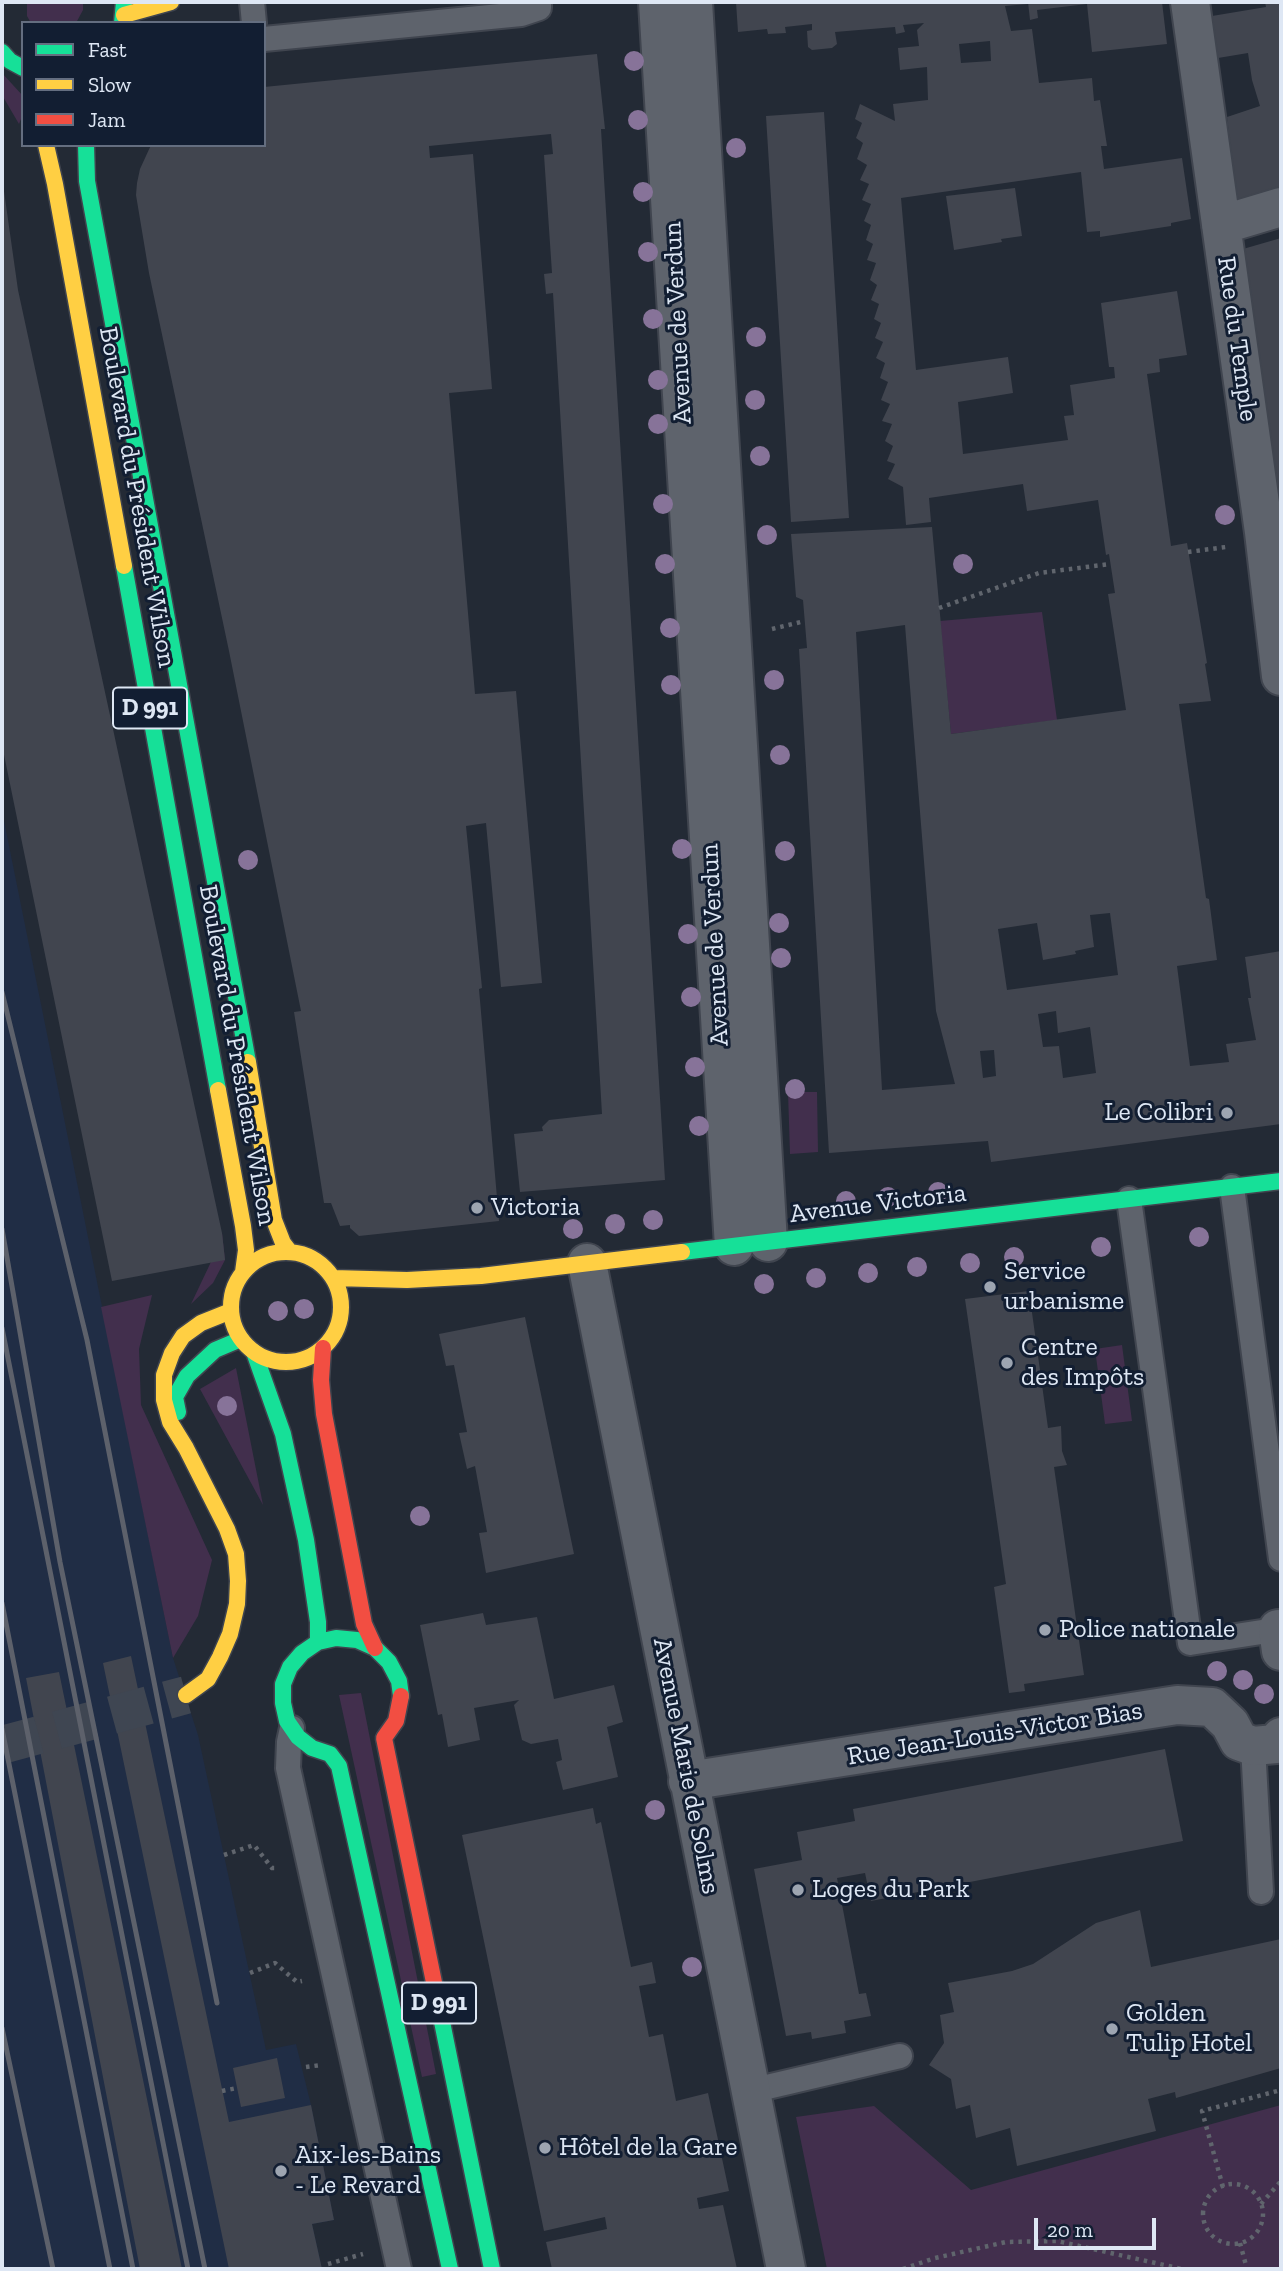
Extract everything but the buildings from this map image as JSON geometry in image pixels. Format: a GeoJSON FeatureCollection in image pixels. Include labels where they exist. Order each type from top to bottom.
{"type":"FeatureCollection","features":[{"type":"Feature","properties":{"kind":"main road"},"geometry":{"type":"LineString","coordinates":[[123,13],[171,2]]}},
{"type":"Feature","properties":{"kind":"main road"},"geometry":{"type":"LineString","coordinates":[[2,52],[10,61],[21,67]]}},
{"type":"Feature","properties":{"kind":"main road","name":"Boulevard du Président Wilson"},"geometry":{"type":"LineString","coordinates":[[46,147],[243,1226],[246,1250],[243,1272]]}},
{"type":"Feature","properties":{"kind":"main road","name":"Boulevard du Président Wilson"},"geometry":{"type":"LineString","coordinates":[[86,147],[87,181],[252,1083],[274,1220],[283,1243],[290,1252]]}},
{"type":"Feature","properties":{"kind":"main road","name":"Avenue Victoria"},"geometry":{"type":"LineString","coordinates":[[333,1278],[407,1280],[481,1276],[1281,1181]]}},
{"type":"Feature","properties":{"kind":"main road"},"geometry":{"type":"LineString","coordinates":[[290,1252],[307,1255],[322,1265],[348,1303],[334,1333],[323,1348],[307,1357],[289,1362],[254,1352],[241,1339],[231,1311],[236,1283],[243,1272],[256,1260],[272,1254],[290,1252]]}},
{"type":"Feature","properties":{"kind":"main road","name":"Avenue Victoria"},"geometry":{"type":"LineString","coordinates":[[395,1295],[481,1276]]}},
{"type":"Feature","properties":{"kind":"main road"},"geometry":{"type":"LineString","coordinates":[[186,1695],[208,1679],[220,1657],[230,1634],[237,1604],[238,1581],[236,1554],[227,1529],[170,1422],[164,1400],[164,1375],[172,1353],[183,1336],[201,1323],[231,1311]]}},
{"type":"Feature","properties":{"kind":"main road"},"geometry":{"type":"LineString","coordinates":[[186,1448],[175,1397],[187,1376],[215,1350],[241,1339]]}},
{"type":"Feature","properties":{"kind":"main road"},"geometry":{"type":"LineString","coordinates":[[323,1348],[321,1380],[324,1414],[364,1625],[375,1648]]}},
{"type":"Feature","properties":{"kind":"main road"},"geometry":{"type":"LineString","coordinates":[[254,1352],[283,1434],[298,1500],[314,1590],[318,1642]]}},
{"type":"Feature","properties":{"kind":"main road"},"geometry":{"type":"LineString","coordinates":[[292,1728],[282,1703],[284,1684],[290,1667],[302,1653],[318,1642],[336,1638],[357,1640],[375,1648]]}},
{"type":"Feature","properties":{"kind":"main road","name":"D 991"},"geometry":{"type":"LineString","coordinates":[[375,1648],[389,1662],[399,1681],[401,1701],[396,1721],[384,1738],[492,2269]]}},
{"type":"Feature","properties":{"kind":"main road","name":"D 991"},"geometry":{"type":"LineString","coordinates":[[292,1728],[298,1737],[312,1748],[330,1754],[339,1766],[450,2269]]}},
{"type":"Feature","properties":{"kind":"street","name":"Avenue de Verdun"},"geometry":{"type":"LineString","coordinates":[[658,2],[714,643],[751,1244]]}},
{"type":"Feature","properties":{"kind":"street","name":"Avenue de Verdun"},"geometry":{"type":"LineString","coordinates":[[693,2],[714,643]]}},
{"type":"Feature","properties":{"kind":"street","name":"Rue du Temple"},"geometry":{"type":"LineString","coordinates":[[1190,2],[1221,225],[1273,530],[1281,676]]}},
{"type":"Feature","properties":{"kind":"street"},"geometry":{"type":"LineString","coordinates":[[1221,225],[1281,207]]}},
{"type":"Feature","properties":{"kind":"street","name":"Avenue Marie de Solms"},"geometry":{"type":"LineString","coordinates":[[587,1263],[786,2269]]}},
{"type":"Feature","properties":{"kind":"street","name":"Rue Jean-Louis-Victor Bias"},"geometry":{"type":"LineString","coordinates":[[688,1781],[1177,1705],[1212,1707],[1230,1724],[1239,1741],[1267,1742]]}},
{"type":"Feature","properties":{"kind":"lane"},"geometry":{"type":"LineString","coordinates":[[252,2],[254,21]]}},
{"type":"Feature","properties":{"kind":"lane"},"geometry":{"type":"LineString","coordinates":[[266,39],[520,14],[539,8],[539,2]]}},
{"type":"Feature","properties":{"kind":"lane"},"geometry":{"type":"LineString","coordinates":[[1232,1187],[1281,1559]]}},
{"type":"Feature","properties":{"kind":"lane"},"geometry":{"type":"LineString","coordinates":[[1129,1199],[1189,1643],[1280,1636]]}},
{"type":"Feature","properties":{"kind":"lane"},"geometry":{"type":"LineString","coordinates":[[292,1728],[288,1768],[400,2269]]}},
{"type":"Feature","properties":{"kind":"lane"},"geometry":{"type":"LineString","coordinates":[[1261,1892],[1267,1742]]}},
{"type":"Feature","properties":{"kind":"lane"},"geometry":{"type":"LineString","coordinates":[[750,2091],[900,2056]]}},
{"type":"Feature","properties":{"kind":"path"},"geometry":{"type":"LineString","coordinates":[[939,608],[1039,573],[1110,564]]}},
{"type":"Feature","properties":{"kind":"path"},"geometry":{"type":"LineString","coordinates":[[224,1855],[254,1846],[272,1868],[310,1871]]}},
{"type":"Feature","properties":{"kind":"path"},"geometry":{"type":"LineString","coordinates":[[250,1973],[275,1963],[297,1982],[334,1976]]}},
{"type":"Feature","properties":{"kind":"path"},"geometry":{"type":"LineString","coordinates":[[222,2091],[237,2088]]}},
{"type":"Feature","properties":{"kind":"path"},"geometry":{"type":"LineString","coordinates":[[1223,2187],[1202,2111],[1281,2090]]}},
{"type":"Feature","properties":{"kind":"path"},"geometry":{"type":"LineString","coordinates":[[1261,2204],[1281,2181]]}},
{"type":"Feature","properties":{"kind":"path"},"geometry":{"type":"LineString","coordinates":[[1241,2186],[1256,2196],[1261,2204],[1263,2214],[1257,2233],[1249,2240],[1240,2243],[1220,2241],[1206,2228],[1204,2208],[1208,2199],[1223,2187],[1241,2186]]}},
{"type":"Feature","properties":{"kind":"path"},"geometry":{"type":"LineString","coordinates":[[903,2269],[935,2258],[1006,2242],[1057,2241],[1182,2269]]}},
{"type":"Feature","properties":{"kind":"path"},"geometry":{"type":"LineString","coordinates":[[1240,2243],[1247,2269]]}},
{"type":"Feature","properties":{"kind":"shaded area"},"geometry":{"type":"Polygon","coordinates":[[[27,2],[83,2],[83,10],[77,21],[30,21],[27,2]]]}},
{"type":"Feature","properties":{"kind":"shaded area"},"geometry":{"type":"Polygon","coordinates":[[[2,73],[21,94],[19,124],[2,95],[2,73]]]}},
{"type":"Feature","properties":{"kind":"shaded area"},"geometry":{"type":"Polygon","coordinates":[[[1042,612],[1057,720],[951,734],[940,621],[1042,612]]]}},
{"type":"Feature","properties":{"kind":"shaded area"},"geometry":{"type":"Polygon","coordinates":[[[2,811],[173,1658],[198,1735],[266,2050],[296,2044],[311,2105],[334,2220],[312,2224],[322,2269],[2,2269],[2,811]]]}},
{"type":"Feature","properties":{"kind":"shaded area"},"geometry":{"type":"Polygon","coordinates":[[[788,1092],[817,1092],[818,1152],[790,1154],[788,1092]]]}},
{"type":"Feature","properties":{"kind":"shaded area"},"geometry":{"type":"Polygon","coordinates":[[[222,1233],[225,1260],[213,1283],[191,1304],[210,1264],[222,1233]]]}},
{"type":"Feature","properties":{"kind":"shaded area"},"geometry":{"type":"Polygon","coordinates":[[[152,1295],[139,1349],[141,1405],[212,1560],[198,1616],[173,1658],[101,1307],[152,1295]]]}},
{"type":"Feature","properties":{"kind":"shaded area"},"geometry":{"type":"Polygon","coordinates":[[[1122,1345],[1132,1421],[1105,1424],[1095,1349],[1122,1345]]]}},
{"type":"Feature","properties":{"kind":"shaded area"},"geometry":{"type":"Polygon","coordinates":[[[236,1368],[263,1505],[200,1389],[236,1368]]]}},
{"type":"Feature","properties":{"kind":"shaded area"},"geometry":{"type":"Polygon","coordinates":[[[361,1693],[436,2074],[422,2077],[339,1695],[361,1693]]]}},
{"type":"Feature","properties":{"kind":"shaded area"},"geometry":{"type":"Polygon","coordinates":[[[1281,2105],[1281,2269],[827,2269],[796,2117],[874,2106],[971,2190],[1281,2105]]]}},
{"type":"Feature","properties":{"kind":"tunnel"},"geometry":{"type":"LineString","coordinates":[[2,1745],[186,1695]]}},
{"type":"Feature","properties":{"kind":"railway"},"geometry":{"type":"LineString","coordinates":[[2,992],[87,1340],[217,2003]]}},
{"type":"Feature","properties":{"kind":"railway"},"geometry":{"type":"LineString","coordinates":[[2,1229],[60,1562],[205,2269]]}},
{"type":"Feature","properties":{"kind":"railway"},"geometry":{"type":"LineString","coordinates":[[2,1328],[188,2269]]}},
{"type":"Feature","properties":{"kind":"railway"},"geometry":{"type":"LineString","coordinates":[[2,1603],[133,2269]]}},
{"type":"Feature","properties":{"kind":"railway"},"geometry":{"type":"LineString","coordinates":[[2,1729],[110,2269]]}},
{"type":"Feature","properties":{"kind":"railway"},"geometry":{"type":"LineString","coordinates":[[2,2028],[53,2269]]}},
{"type":"Feature","properties":{"kind":"traffic: fast"},"geometry":{"type":"LineString","coordinates":[[122,21],[124,2]]}},
{"type":"Feature","properties":{"kind":"traffic: fast"},"geometry":{"type":"LineString","coordinates":[[2,52],[10,61],[21,67]]}},
{"type":"Feature","properties":{"kind":"traffic: fast"},"geometry":{"type":"LineString","coordinates":[[86,147],[87,181],[248,1062]]}},
{"type":"Feature","properties":{"kind":"traffic: fast"},"geometry":{"type":"LineString","coordinates":[[124,566],[218,1090]]}},
{"type":"Feature","properties":{"kind":"traffic: fast"},"geometry":{"type":"LineString","coordinates":[[682,1252],[1281,1181]]}},
{"type":"Feature","properties":{"kind":"traffic: fast"},"geometry":{"type":"LineString","coordinates":[[178,1412],[175,1397],[187,1376],[215,1350],[241,1339]]}},
{"type":"Feature","properties":{"kind":"traffic: fast"},"geometry":{"type":"LineString","coordinates":[[254,1352],[283,1434],[306,1540],[318,1622],[318,1642]]}},
{"type":"Feature","properties":{"kind":"traffic: fast"},"geometry":{"type":"LineString","coordinates":[[401,1696],[399,1681],[389,1662],[375,1648],[357,1640],[336,1638],[318,1642],[302,1653],[290,1667],[283,1684],[287,1721],[298,1737],[312,1748],[330,1754],[339,1766],[450,2269]]}},
{"type":"Feature","properties":{"kind":"traffic: fast"},"geometry":{"type":"LineString","coordinates":[[438,2002],[492,2269]]}},
{"type":"Feature","properties":{"kind":"traffic: slow"},"geometry":{"type":"LineString","coordinates":[[124,15],[171,2]]}},
{"type":"Feature","properties":{"kind":"traffic: slow"},"geometry":{"type":"LineString","coordinates":[[46,147],[124,566]]}},
{"type":"Feature","properties":{"kind":"traffic: slow"},"geometry":{"type":"LineString","coordinates":[[248,1062],[274,1220],[283,1243],[290,1252]]}},
{"type":"Feature","properties":{"kind":"traffic: slow"},"geometry":{"type":"LineString","coordinates":[[218,1090],[243,1226],[246,1250],[243,1272]]}},
{"type":"Feature","properties":{"kind":"traffic: slow"},"geometry":{"type":"LineString","coordinates":[[286,1252],[307,1256],[325,1268],[337,1286],[341,1307],[337,1328],[325,1346],[307,1358],[286,1362],[265,1358],[247,1346],[235,1328],[231,1307],[235,1286],[247,1268],[265,1256],[286,1252]]}},
{"type":"Feature","properties":{"kind":"traffic: slow"},"geometry":{"type":"LineString","coordinates":[[333,1278],[407,1280],[481,1276],[682,1252]]}},
{"type":"Feature","properties":{"kind":"traffic: slow"},"geometry":{"type":"LineString","coordinates":[[186,1695],[208,1679],[220,1657],[230,1634],[237,1604],[238,1581],[236,1554],[227,1529],[170,1422],[164,1400],[164,1375],[172,1353],[183,1336],[201,1323],[231,1311]]}},
{"type":"Feature","properties":{"kind":"traffic: jam"},"geometry":{"type":"LineString","coordinates":[[323,1348],[321,1380],[324,1414],[364,1624],[375,1648]]}},
{"type":"Feature","properties":{"kind":"traffic: jam"},"geometry":{"type":"LineString","coordinates":[[401,1696],[396,1721],[384,1738],[438,2002]]}},
{"type":"Feature","properties":{"kind":"place","name":"Le Colibri"},"geometry":{"type":"Point","coordinates":[1227,1113]}},
{"type":"Feature","properties":{"kind":"place","name":"Victoria"},"geometry":{"type":"Point","coordinates":[477,1208]}},
{"type":"Feature","properties":{"kind":"place","name":"Service urbanisme"},"geometry":{"type":"Point","coordinates":[990,1287]}},
{"type":"Feature","properties":{"kind":"place","name":"Centre des Impôts"},"geometry":{"type":"Point","coordinates":[1007,1363]}},
{"type":"Feature","properties":{"kind":"place","name":"Police nationale"},"geometry":{"type":"Point","coordinates":[1045,1630]}},
{"type":"Feature","properties":{"kind":"place","name":"Loges du Park"},"geometry":{"type":"Point","coordinates":[798,1890]}},
{"type":"Feature","properties":{"kind":"place","name":"Golden Tulip Hotel"},"geometry":{"type":"Point","coordinates":[1112,2029]}},
{"type":"Feature","properties":{"kind":"place","name":"Hôtel de la Gare"},"geometry":{"type":"Point","coordinates":[545,2148]}},
{"type":"Feature","properties":{"kind":"place","name":"Aix-les-Bains - Le Revard"},"geometry":{"type":"Point","coordinates":[281,2171]}}]}
